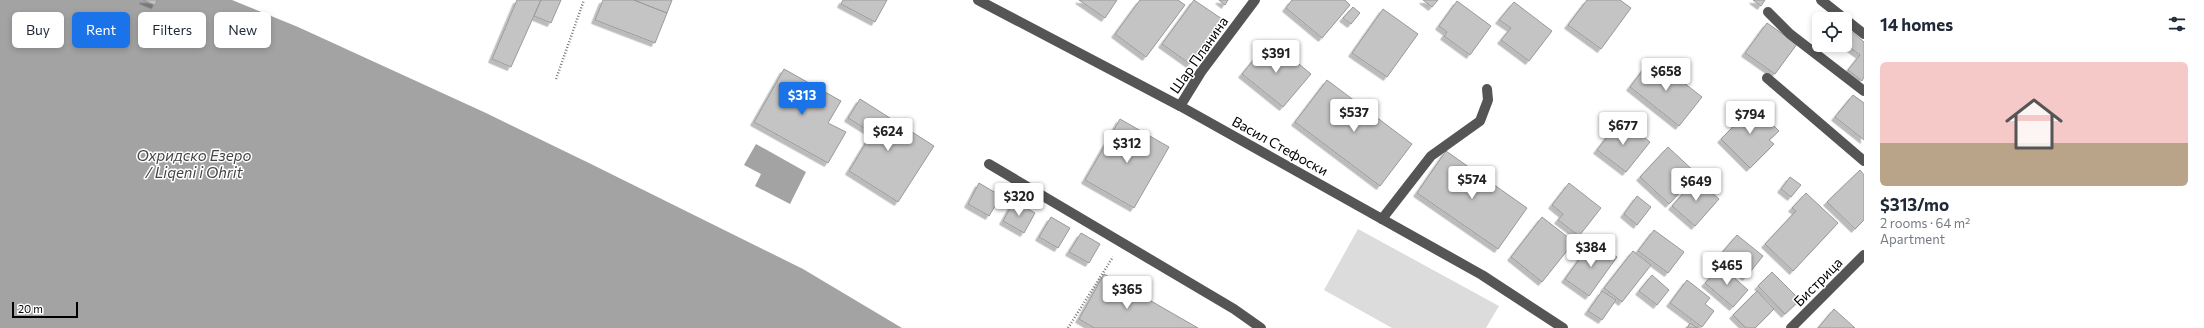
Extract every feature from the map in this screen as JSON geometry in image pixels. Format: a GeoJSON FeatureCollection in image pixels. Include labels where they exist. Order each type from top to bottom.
{"type":"FeatureCollection","features":[{"type":"Feature","properties":{"kind":"street","name":"Васил Стефоски"},"geometry":{"type":"LineString","coordinates":[[978,0],[1180,106],[1482,275],[1563,328]]}},
{"type":"Feature","properties":{"kind":"street","name":"Шар Планина"},"geometry":{"type":"LineString","coordinates":[[1180,106],[1201,72],[1255,0]]}},
{"type":"Feature","properties":{"kind":"street"},"geometry":{"type":"LineString","coordinates":[[1821,0],[1864,34]]}},
{"type":"Feature","properties":{"kind":"street"},"geometry":{"type":"LineString","coordinates":[[1768,12],[1790,34],[1864,91]]}},
{"type":"Feature","properties":{"kind":"street"},"geometry":{"type":"LineString","coordinates":[[1767,78],[1864,161]]}},
{"type":"Feature","properties":{"kind":"street"},"geometry":{"type":"LineString","coordinates":[[1382,219],[1431,156],[1480,121],[1488,100],[1488,89]]}},
{"type":"Feature","properties":{"kind":"street"},"geometry":{"type":"LineString","coordinates":[[989,164],[1234,309],[1261,328]]}},
{"type":"Feature","properties":{"kind":"street","name":"Бистрица"},"geometry":{"type":"LineString","coordinates":[[1791,328],[1864,255]]}},
{"type":"Feature","properties":{"kind":"path"},"geometry":{"type":"LineString","coordinates":[[556,79],[584,0]]}},
{"type":"Feature","properties":{"kind":"path"},"geometry":{"type":"LineString","coordinates":[[1068,328],[1121,242]]}},
{"type":"Feature","properties":{"kind":"shaded area"},"geometry":{"type":"Polygon","coordinates":[[[1358,229],[1499,306],[1486,328],[1392,328],[1324,290],[1358,229]]]}},
{"type":"Feature","properties":{"kind":"water","name":"Охридско Езеро / Liqeni i Ohrit"},"geometry":{"type":"Polygon","coordinates":[[[0,0],[232,0],[261,12],[214,12],[214,48],[271,48],[271,16],[486,113],[591,164],[803,269],[902,328],[0,328],[0,0]]]}},
{"type":"Feature","properties":{"kind":"water"},"geometry":{"type":"Polygon","coordinates":[[[756,144],[806,172],[790,204],[755,186],[761,174],[744,165],[756,144]]]}},
{"type":"Feature","properties":{"kind":"building"},"geometry":{"type":"Polygon","coordinates":[[[143,0],[157,0],[155,5],[143,0]]]}},
{"type":"Feature","properties":{"kind":"building"},"geometry":{"type":"Polygon","coordinates":[[[517,0],[541,0],[511,67],[492,59],[517,0]]]}},
{"type":"Feature","properties":{"kind":"building"},"geometry":{"type":"Polygon","coordinates":[[[541,0],[561,0],[551,23],[534,16],[541,0]]]}},
{"type":"Feature","properties":{"kind":"building"},"geometry":{"type":"Polygon","coordinates":[[[603,0],[634,0],[667,13],[655,43],[595,20],[603,0]]]}},
{"type":"Feature","properties":{"kind":"building"},"geometry":{"type":"Polygon","coordinates":[[[634,0],[672,0],[667,13],[634,0]]]}},
{"type":"Feature","properties":{"kind":"building"},"geometry":{"type":"Polygon","coordinates":[[[843,0],[887,0],[875,22],[841,4],[843,0]]]}},
{"type":"Feature","properties":{"kind":"building"},"geometry":{"type":"Polygon","coordinates":[[[1079,0],[1117,0],[1105,18],[1079,0]]]}},
{"type":"Feature","properties":{"kind":"building"},"geometry":{"type":"Polygon","coordinates":[[[1140,0],[1178,0],[1185,5],[1146,57],[1115,34],[1140,0]]]}},
{"type":"Feature","properties":{"kind":"building"},"geometry":{"type":"Polygon","coordinates":[[[1194,0],[1222,19],[1190,64],[1162,44],[1194,0]]]}},
{"type":"Feature","properties":{"kind":"building"},"geometry":{"type":"Polygon","coordinates":[[[1219,0],[1228,0],[1225,5],[1219,0]]]}},
{"type":"Feature","properties":{"kind":"building"},"geometry":{"type":"Polygon","coordinates":[[[1292,0],[1345,0],[1350,5],[1322,38],[1286,8],[1292,0]]]}},
{"type":"Feature","properties":{"kind":"building"},"geometry":{"type":"Polygon","coordinates":[[[1423,0],[1438,0],[1432,7],[1423,0]]]}},
{"type":"Feature","properties":{"kind":"building"},"geometry":{"type":"Polygon","coordinates":[[[1587,0],[1620,0],[1631,8],[1601,49],[1568,25],[1587,0]]]}},
{"type":"Feature","properties":{"kind":"building"},"geometry":{"type":"Polygon","coordinates":[[[1753,0],[1765,0],[1761,6],[1753,0]]]}},
{"type":"Feature","properties":{"kind":"building"},"geometry":{"type":"Polygon","coordinates":[[[1457,1],[1491,26],[1470,55],[1444,36],[1447,32],[1439,26],[1457,1]]]}},
{"type":"Feature","properties":{"kind":"building"},"geometry":{"type":"Polygon","coordinates":[[[1514,2],[1552,31],[1529,61],[1501,40],[1511,28],[1499,20],[1514,2]]]}},
{"type":"Feature","properties":{"kind":"building"},"geometry":{"type":"Polygon","coordinates":[[[1353,7],[1360,13],[1351,24],[1343,18],[1353,7]]]}},
{"type":"Feature","properties":{"kind":"building"},"geometry":{"type":"Polygon","coordinates":[[[1383,9],[1418,34],[1387,77],[1352,53],[1383,9]]]}},
{"type":"Feature","properties":{"kind":"building"},"geometry":{"type":"Polygon","coordinates":[[[1767,23],[1797,44],[1775,74],[1745,53],[1767,23]]]}},
{"type":"Feature","properties":{"kind":"building"},"geometry":{"type":"Polygon","coordinates":[[[1852,32],[1864,42],[1864,77],[1862,81],[1848,70],[1860,55],[1852,49],[1852,32]]]}},
{"type":"Feature","properties":{"kind":"building"},"geometry":{"type":"Polygon","coordinates":[[[1270,40],[1311,74],[1283,107],[1242,74],[1270,40]]]}},
{"type":"Feature","properties":{"kind":"building"},"geometry":{"type":"Polygon","coordinates":[[[1652,58],[1702,97],[1679,126],[1630,87],[1652,58]]]}},
{"type":"Feature","properties":{"kind":"building"},"geometry":{"type":"Polygon","coordinates":[[[784,69],[841,101],[828,123],[846,132],[828,163],[754,122],[784,69]]]}},
{"type":"Feature","properties":{"kind":"building"},"geometry":{"type":"Polygon","coordinates":[[[1327,80],[1412,144],[1380,186],[1295,122],[1327,80]]]}},
{"type":"Feature","properties":{"kind":"building"},"geometry":{"type":"Polygon","coordinates":[[[1853,95],[1864,103],[1864,140],[1835,117],[1853,95]]]}},
{"type":"Feature","properties":{"kind":"building"},"geometry":{"type":"Polygon","coordinates":[[[860,99],[934,146],[898,202],[849,171],[872,133],[848,118],[860,99]]]}},
{"type":"Feature","properties":{"kind":"building"},"geometry":{"type":"Polygon","coordinates":[[[1750,102],[1779,131],[1769,140],[1774,144],[1750,168],[1721,139],[1736,124],[1732,119],[1750,102]]]}},
{"type":"Feature","properties":{"kind":"building"},"geometry":{"type":"Polygon","coordinates":[[[1120,119],[1169,147],[1134,208],[1085,180],[1120,119]]]}},
{"type":"Feature","properties":{"kind":"building"},"geometry":{"type":"Polygon","coordinates":[[[1621,119],[1650,142],[1626,172],[1597,150],[1621,119]]]}},
{"type":"Feature","properties":{"kind":"building"},"geometry":{"type":"Polygon","coordinates":[[[1668,147],[1697,174],[1669,204],[1640,177],[1668,147]]]}},
{"type":"Feature","properties":{"kind":"building"},"geometry":{"type":"Polygon","coordinates":[[[1446,151],[1527,208],[1498,249],[1417,193],[1446,151]]]}},
{"type":"Feature","properties":{"kind":"building"},"geometry":{"type":"Polygon","coordinates":[[[1860,170],[1864,175],[1864,220],[1855,229],[1827,202],[1860,170]]]}},
{"type":"Feature","properties":{"kind":"building"},"geometry":{"type":"Polygon","coordinates":[[[1790,177],[1801,185],[1791,197],[1781,189],[1790,177]]]}},
{"type":"Feature","properties":{"kind":"building"},"geometry":{"type":"Polygon","coordinates":[[[1696,179],[1719,199],[1695,226],[1672,206],[1696,179]]]}},
{"type":"Feature","properties":{"kind":"building"},"geometry":{"type":"Polygon","coordinates":[[[979,183],[1001,196],[989,216],[968,204],[979,183]]]}},
{"type":"Feature","properties":{"kind":"building"},"geometry":{"type":"Polygon","coordinates":[[[1569,183],[1601,208],[1579,236],[1558,220],[1563,214],[1552,205],[1569,183]]]}},
{"type":"Feature","properties":{"kind":"building"},"geometry":{"type":"Polygon","coordinates":[[[1806,193],[1838,223],[1793,271],[1765,244],[1796,211],[1792,208],[1806,193]]]}},
{"type":"Feature","properties":{"kind":"building"},"geometry":{"type":"Polygon","coordinates":[[[1637,196],[1651,207],[1637,225],[1624,214],[1637,196]]]}},
{"type":"Feature","properties":{"kind":"building"},"geometry":{"type":"Polygon","coordinates":[[[1014,201],[1035,213],[1024,233],[1003,221],[1014,201]]]}},
{"type":"Feature","properties":{"kind":"building"},"geometry":{"type":"Polygon","coordinates":[[[1051,217],[1070,228],[1058,248],[1039,237],[1051,217]]]}},
{"type":"Feature","properties":{"kind":"building"},"geometry":{"type":"Polygon","coordinates":[[[1542,217],[1574,242],[1542,282],[1511,257],[1542,217]]]}},
{"type":"Feature","properties":{"kind":"building"},"geometry":{"type":"Polygon","coordinates":[[[1654,230],[1684,252],[1668,273],[1638,251],[1654,230]]]}},
{"type":"Feature","properties":{"kind":"building"},"geometry":{"type":"Polygon","coordinates":[[[1081,233],[1100,244],[1089,263],[1069,252],[1081,233]]]}},
{"type":"Feature","properties":{"kind":"building"},"geometry":{"type":"Polygon","coordinates":[[[1737,235],[1763,256],[1746,277],[1720,255],[1737,235]]]}},
{"type":"Feature","properties":{"kind":"building"},"geometry":{"type":"Polygon","coordinates":[[[1593,240],[1617,257],[1589,296],[1565,279],[1593,240]]]}},
{"type":"Feature","properties":{"kind":"building"},"geometry":{"type":"Polygon","coordinates":[[[1633,251],[1651,265],[1622,302],[1604,288],[1633,251]]]}},
{"type":"Feature","properties":{"kind":"building"},"geometry":{"type":"Polygon","coordinates":[[[1721,266],[1748,290],[1733,307],[1705,283],[1721,266]]]}},
{"type":"Feature","properties":{"kind":"building"},"geometry":{"type":"Polygon","coordinates":[[[1772,272],[1800,300],[1785,314],[1758,286],[1772,272]]]}},
{"type":"Feature","properties":{"kind":"building"},"geometry":{"type":"Polygon","coordinates":[[[1104,274],[1198,328],[1094,328],[1079,319],[1104,274]]]}},
{"type":"Feature","properties":{"kind":"building"},"geometry":{"type":"Polygon","coordinates":[[[1652,275],[1669,290],[1657,305],[1639,291],[1652,275]]]}},
{"type":"Feature","properties":{"kind":"building"},"geometry":{"type":"Polygon","coordinates":[[[1687,280],[1710,298],[1705,304],[1714,311],[1702,327],[1670,303],[1687,280]]]}},
{"type":"Feature","properties":{"kind":"building"},"geometry":{"type":"Polygon","coordinates":[[[1602,291],[1616,300],[1602,320],[1588,311],[1602,291]]]}},
{"type":"Feature","properties":{"kind":"building"},"geometry":{"type":"Polygon","coordinates":[[[1757,291],[1774,309],[1755,328],[1746,328],[1733,315],[1757,291]]]}},
{"type":"Feature","properties":{"kind":"building"},"geometry":{"type":"Polygon","coordinates":[[[1834,309],[1855,328],[1818,328],[1834,309]]]}},
{"type":"Feature","properties":{"kind":"building"},"geometry":{"type":"Polygon","coordinates":[[[1690,323],[1698,328],[1687,328],[1690,323]]]}}]}
